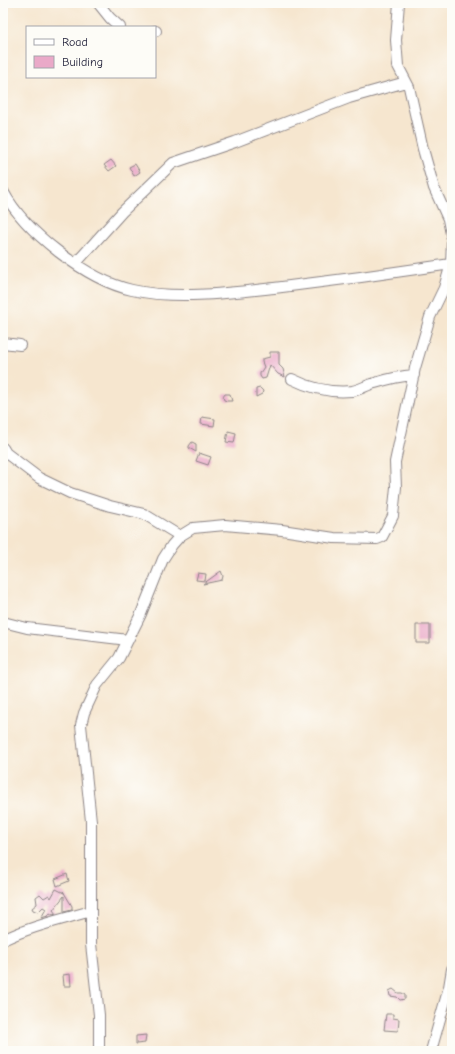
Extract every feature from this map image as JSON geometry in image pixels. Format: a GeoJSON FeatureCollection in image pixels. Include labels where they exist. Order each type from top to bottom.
{"type":"FeatureCollection","features":[{"type":"Feature","properties":{"kind":"street"},"geometry":{"type":"LineString","coordinates":[[98,3],[110,18],[119,26]]}},
{"type":"Feature","properties":{"kind":"street"},"geometry":{"type":"LineString","coordinates":[[99,1051],[99,1015],[91,944],[91,821],[82,725],[84,712],[97,685],[119,658],[141,614],[163,559],[180,536],[193,528],[225,524],[282,530],[334,538],[377,539],[382,537],[393,516],[396,487],[395,462],[414,374],[430,317],[444,288],[451,264],[452,239],[448,219],[434,188],[423,149],[409,87],[398,66],[396,40],[400,3]]}},
{"type":"Feature","properties":{"kind":"street"},"geometry":{"type":"LineString","coordinates":[[76,263],[122,212],[173,163],[235,142],[349,98],[406,82]]}},
{"type":"Feature","properties":{"kind":"street"},"geometry":{"type":"LineString","coordinates":[[3,191],[29,225],[54,250],[100,278],[132,290],[178,295],[258,290],[327,282],[451,264]]}},
{"type":"Feature","properties":{"kind":"street"},"geometry":{"type":"LineString","coordinates":[[3,343],[20,345]]}},
{"type":"Feature","properties":{"kind":"street"},"geometry":{"type":"LineString","coordinates":[[292,379],[307,386],[330,390],[353,391],[374,383],[414,374]]}},
{"type":"Feature","properties":{"kind":"street"},"geometry":{"type":"LineString","coordinates":[[3,448],[6,453],[39,478],[70,493],[110,506],[144,514],[180,536]]}},
{"type":"Feature","properties":{"kind":"street"},"geometry":{"type":"LineString","coordinates":[[3,622],[27,628],[128,640]]}},
{"type":"Feature","properties":{"kind":"street"},"geometry":{"type":"LineString","coordinates":[[3,940],[35,927],[91,911]]}},
{"type":"Feature","properties":{"kind":"street"},"geometry":{"type":"LineString","coordinates":[[431,1051],[449,986],[452,969]]}},
{"type":"Feature","properties":{"kind":"building"},"geometry":{"type":"Polygon","coordinates":[[[111,160],[116,166],[109,171],[104,165],[111,160]]]}},
{"type":"Feature","properties":{"kind":"building"},"geometry":{"type":"Polygon","coordinates":[[[135,164],[140,172],[134,176],[129,167],[135,164]]]}},
{"type":"Feature","properties":{"kind":"building"},"geometry":{"type":"Polygon","coordinates":[[[270,352],[279,352],[279,365],[283,369],[285,377],[278,374],[270,365],[266,378],[262,379],[260,376],[260,373],[264,367],[262,359],[270,357],[270,352]]]}},
{"type":"Feature","properties":{"kind":"building"},"geometry":{"type":"Polygon","coordinates":[[[260,388],[263,391],[262,394],[256,397],[256,389],[260,388]]]}},
{"type":"Feature","properties":{"kind":"building"},"geometry":{"type":"Polygon","coordinates":[[[225,394],[230,394],[232,401],[224,400],[223,397],[225,394]]]}},
{"type":"Feature","properties":{"kind":"building"},"geometry":{"type":"Polygon","coordinates":[[[202,417],[215,419],[214,426],[201,424],[202,417]]]}},
{"type":"Feature","properties":{"kind":"building"},"geometry":{"type":"Polygon","coordinates":[[[228,431],[236,433],[234,443],[226,442],[228,431]]]}},
{"type":"Feature","properties":{"kind":"building"},"geometry":{"type":"Polygon","coordinates":[[[192,442],[196,444],[196,452],[189,448],[192,442]]]}},
{"type":"Feature","properties":{"kind":"building"},"geometry":{"type":"Polygon","coordinates":[[[199,453],[211,457],[208,465],[196,461],[199,453]]]}},
{"type":"Feature","properties":{"kind":"building"},"geometry":{"type":"Polygon","coordinates":[[[221,571],[223,576],[222,580],[203,584],[221,571]]]}},
{"type":"Feature","properties":{"kind":"building"},"geometry":{"type":"Polygon","coordinates":[[[198,573],[206,574],[205,581],[196,580],[198,573]]]}},
{"type":"Feature","properties":{"kind":"building"},"geometry":{"type":"Polygon","coordinates":[[[416,625],[430,625],[430,643],[416,643],[416,625]]]}},
{"type":"Feature","properties":{"kind":"building"},"geometry":{"type":"Polygon","coordinates":[[[67,874],[69,881],[57,886],[55,879],[67,874]]]}},
{"type":"Feature","properties":{"kind":"building"},"geometry":{"type":"Polygon","coordinates":[[[56,889],[64,893],[63,891],[72,906],[72,910],[64,912],[64,896],[53,910],[56,914],[53,915],[50,913],[48,916],[41,918],[46,909],[43,907],[38,912],[33,910],[32,908],[37,904],[36,897],[40,894],[44,898],[49,895],[51,898],[56,889]]]}},
{"type":"Feature","properties":{"kind":"building"},"geometry":{"type":"Polygon","coordinates":[[[70,974],[71,986],[64,986],[63,975],[70,974]]]}},
{"type":"Feature","properties":{"kind":"building"},"geometry":{"type":"Polygon","coordinates":[[[393,989],[398,993],[405,995],[405,999],[400,1000],[397,997],[390,996],[389,991],[393,989]]]}},
{"type":"Feature","properties":{"kind":"building"},"geometry":{"type":"Polygon","coordinates":[[[386,1014],[393,1014],[393,1018],[399,1019],[398,1031],[384,1030],[386,1014]]]}},
{"type":"Feature","properties":{"kind":"building"},"geometry":{"type":"Polygon","coordinates":[[[146,1035],[145,1043],[136,1044],[136,1036],[146,1035]]]}}]}
